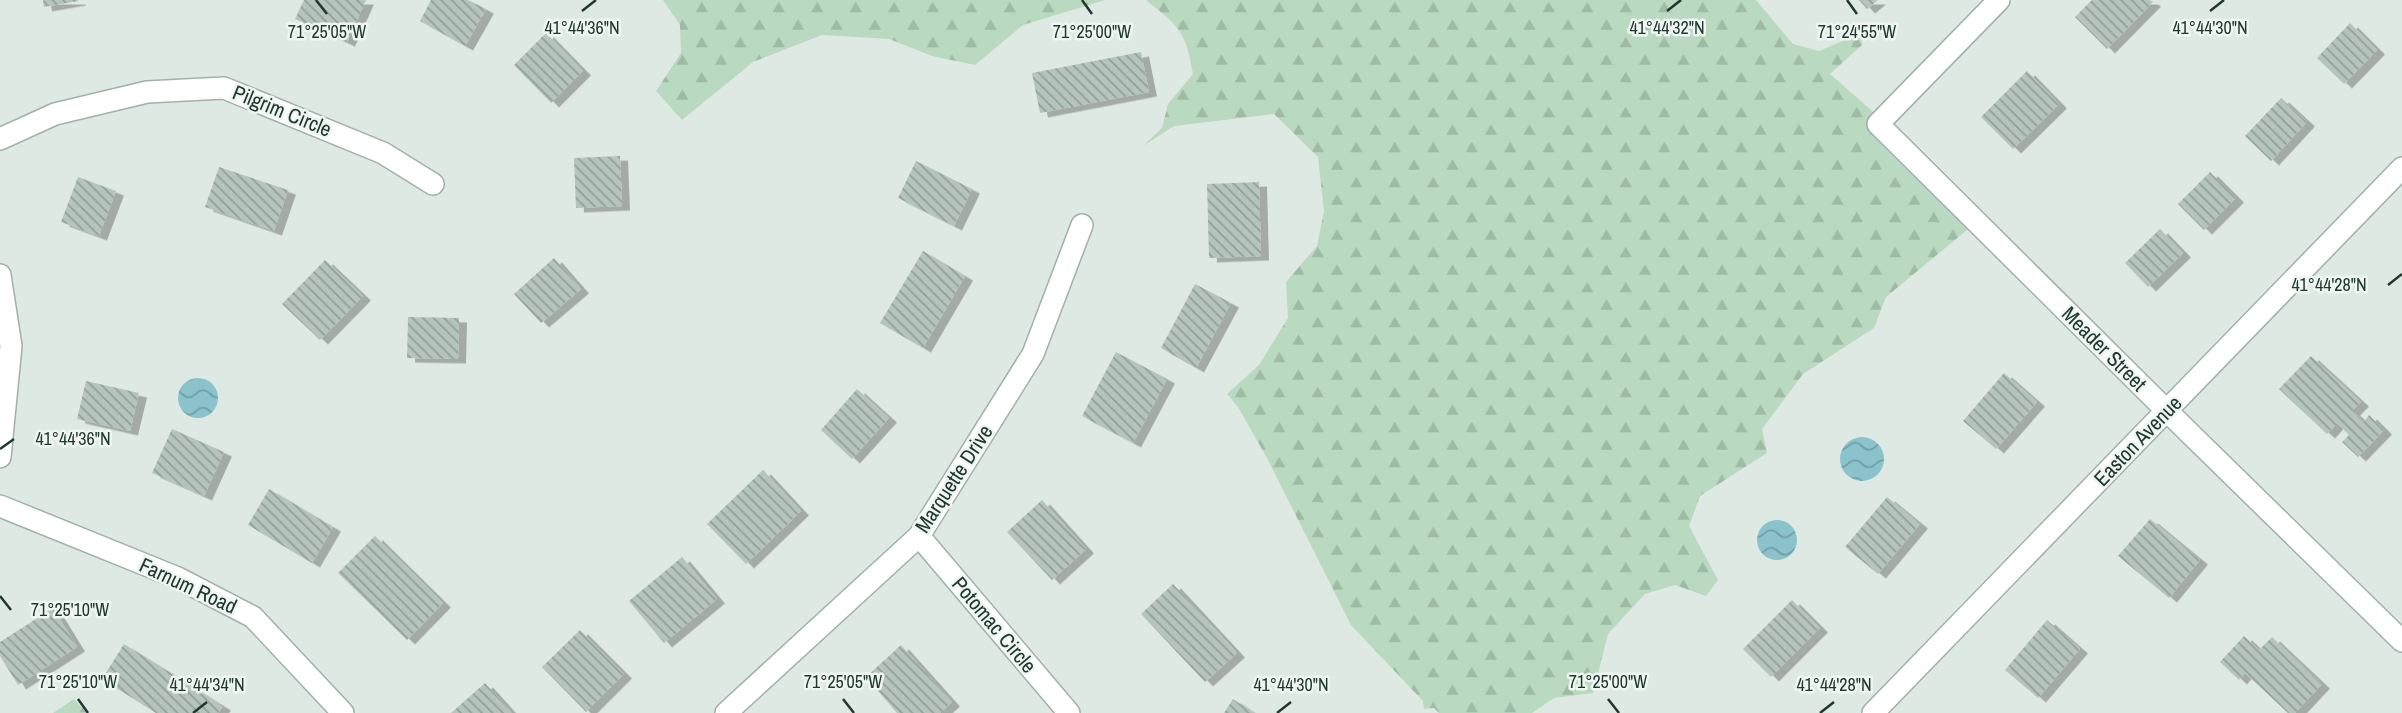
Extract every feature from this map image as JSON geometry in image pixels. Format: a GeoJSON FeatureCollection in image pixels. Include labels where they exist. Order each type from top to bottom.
{"type":"FeatureCollection","features":[{"type":"Feature","properties":{"kind":"street","name":"Meader Street"},"geometry":{"type":"LineString","coordinates":[[1999,0],[1878,124],[2402,641]]}},
{"type":"Feature","properties":{"kind":"street","name":"Pilgrim Circle"},"geometry":{"type":"LineString","coordinates":[[0,139],[55,114],[147,92],[224,88],[383,153],[433,184]]}},
{"type":"Feature","properties":{"kind":"street","name":"Easton Avenue"},"geometry":{"type":"LineString","coordinates":[[1873,713],[2402,168]]}},
{"type":"Feature","properties":{"kind":"street","name":"Marquette Drive"},"geometry":{"type":"LineString","coordinates":[[726,713],[919,536],[1033,354],[1082,225]]}},
{"type":"Feature","properties":{"kind":"street"},"geometry":{"type":"LineString","coordinates":[[0,275],[11,346],[0,457]]}},
{"type":"Feature","properties":{"kind":"street","name":"Farnum Road"},"geometry":{"type":"LineString","coordinates":[[0,506],[178,578],[253,617],[343,713]]}},
{"type":"Feature","properties":{"kind":"street","name":"Potomac Circle"},"geometry":{"type":"LineString","coordinates":[[919,536],[1069,713]]}},
{"type":"Feature","properties":{"kind":"green space"},"geometry":{"type":"Polygon","coordinates":[[[663,0],[1105,0],[1023,25],[975,65],[932,56],[889,39],[822,35],[753,62],[682,120],[656,91],[681,53],[680,25],[663,0]]]}},
{"type":"Feature","properties":{"kind":"green space"},"geometry":{"type":"Polygon","coordinates":[[[1146,0],[1756,0],[1793,44],[1819,51],[1861,33],[1862,45],[1830,74],[1870,109],[1973,225],[1886,297],[1874,328],[1803,374],[1762,429],[1767,453],[1700,496],[1689,526],[1718,580],[1706,596],[1675,585],[1645,594],[1608,634],[1593,693],[1554,698],[1532,713],[1439,713],[1434,708],[1424,709],[1423,701],[1351,625],[1267,458],[1238,407],[1227,394],[1259,365],[1288,318],[1286,282],[1317,246],[1324,211],[1318,157],[1274,114],[1174,126],[1143,146],[1162,128],[1168,104],[1193,74],[1187,48],[1179,31],[1146,0]]]}},
{"type":"Feature","properties":{"kind":"green space"},"geometry":{"type":"Polygon","coordinates":[[[74,699],[87,713],[53,713],[74,699]]]}},
{"type":"Feature","properties":{"kind":"water"},"geometry":{"type":"Polygon","coordinates":[[[198,378],[212,384],[218,398],[212,412],[198,418],[184,412],[178,398],[184,384],[198,378]]]}},
{"type":"Feature","properties":{"kind":"water"},"geometry":{"type":"Polygon","coordinates":[[[1862,437],[1871,438],[1878,443],[1883,450],[1883,468],[1878,475],[1871,480],[1862,481],[1853,480],[1846,475],[1841,468],[1840,459],[1841,450],[1846,443],[1853,438],[1862,437]]]}},
{"type":"Feature","properties":{"kind":"water"},"geometry":{"type":"Polygon","coordinates":[[[1777,520],[1785,521],[1791,526],[1796,532],[1796,548],[1791,554],[1785,559],[1777,560],[1769,559],[1763,554],[1758,548],[1757,540],[1758,532],[1763,526],[1769,521],[1777,520]]]}},
{"type":"Feature","properties":{"kind":"building"},"geometry":{"type":"Polygon","coordinates":[[[43,0],[78,0],[78,1],[44,7],[43,0]]]}},
{"type":"Feature","properties":{"kind":"building"},"geometry":{"type":"Polygon","coordinates":[[[304,0],[366,0],[347,42],[295,19],[304,0]]]}},
{"type":"Feature","properties":{"kind":"building"},"geometry":{"type":"Polygon","coordinates":[[[431,0],[468,0],[486,9],[465,46],[420,21],[431,0]]]}},
{"type":"Feature","properties":{"kind":"building"},"geometry":{"type":"Polygon","coordinates":[[[1859,0],[1878,0],[1867,9],[1859,0]]]}},
{"type":"Feature","properties":{"kind":"building"},"geometry":{"type":"Polygon","coordinates":[[[2092,0],[2153,2],[2107,49],[2075,17],[2092,0]]]}},
{"type":"Feature","properties":{"kind":"building"},"geometry":{"type":"Polygon","coordinates":[[[2350,23],[2377,50],[2344,84],[2317,58],[2350,23]]]}},
{"type":"Feature","properties":{"kind":"building"},"geometry":{"type":"Polygon","coordinates":[[[546,33],[583,71],[551,103],[514,65],[546,33]]]}},
{"type":"Feature","properties":{"kind":"building"},"geometry":{"type":"Polygon","coordinates":[[[1141,52],[1149,92],[1040,113],[1032,73],[1141,52]]]}},
{"type":"Feature","properties":{"kind":"building"},"geometry":{"type":"Polygon","coordinates":[[[2027,71],[2059,104],[2013,149],[1981,117],[2027,71]]]}},
{"type":"Feature","properties":{"kind":"building"},"geometry":{"type":"Polygon","coordinates":[[[2281,98],[2307,122],[2271,161],[2245,136],[2281,98]]]}},
{"type":"Feature","properties":{"kind":"building"},"geometry":{"type":"Polygon","coordinates":[[[620,156],[622,206],[576,208],[574,158],[620,156]]]}},
{"type":"Feature","properties":{"kind":"building"},"geometry":{"type":"Polygon","coordinates":[[[916,161],[972,189],[954,226],[898,198],[916,161]]]}},
{"type":"Feature","properties":{"kind":"building"},"geometry":{"type":"Polygon","coordinates":[[[219,167],[288,190],[274,231],[205,207],[219,167]]]}},
{"type":"Feature","properties":{"kind":"building"},"geometry":{"type":"Polygon","coordinates":[[[2210,172],[2236,198],[2204,230],[2178,204],[2210,172]]]}},
{"type":"Feature","properties":{"kind":"building"},"geometry":{"type":"Polygon","coordinates":[[[78,177],[116,191],[99,236],[61,222],[78,177]]]}},
{"type":"Feature","properties":{"kind":"building"},"geometry":{"type":"Polygon","coordinates":[[[1259,182],[1261,256],[1209,258],[1207,184],[1259,182]]]}},
{"type":"Feature","properties":{"kind":"building"},"geometry":{"type":"Polygon","coordinates":[[[2160,229],[2183,253],[2148,287],[2125,263],[2160,229]]]}},
{"type":"Feature","properties":{"kind":"building"},"geometry":{"type":"Polygon","coordinates":[[[923,251],[965,276],[923,348],[880,323],[923,251]]]}},
{"type":"Feature","properties":{"kind":"building"},"geometry":{"type":"Polygon","coordinates":[[[554,258],[581,289],[541,323],[514,294],[554,258]]]}},
{"type":"Feature","properties":{"kind":"building"},"geometry":{"type":"Polygon","coordinates":[[[325,260],[363,296],[320,340],[282,304],[325,260]]]}},
{"type":"Feature","properties":{"kind":"building"},"geometry":{"type":"Polygon","coordinates":[[[1195,284],[1231,303],[1196,368],[1161,348],[1195,284]]]}},
{"type":"Feature","properties":{"kind":"building"},"geometry":{"type":"Polygon","coordinates":[[[408,317],[459,318],[458,359],[407,358],[408,317]]]}},
{"type":"Feature","properties":{"kind":"building"},"geometry":{"type":"Polygon","coordinates":[[[1116,352],[1167,379],[1133,443],[1082,416],[1116,352]]]}},
{"type":"Feature","properties":{"kind":"building"},"geometry":{"type":"Polygon","coordinates":[[[2311,356],[2361,402],[2352,411],[2364,422],[2369,415],[2384,430],[2358,457],[2342,442],[2349,435],[2337,423],[2327,434],[2279,389],[2311,356]]]}},
{"type":"Feature","properties":{"kind":"building"},"geometry":{"type":"Polygon","coordinates":[[[2004,373],[2037,402],[1996,449],[1963,421],[2004,373]]]}},
{"type":"Feature","properties":{"kind":"building"},"geometry":{"type":"Polygon","coordinates":[[[86,381],[139,393],[130,431],[77,419],[86,381]]]}},
{"type":"Feature","properties":{"kind":"building"},"geometry":{"type":"Polygon","coordinates":[[[857,389],[889,418],[852,459],[821,430],[857,389]]]}},
{"type":"Feature","properties":{"kind":"building"},"geometry":{"type":"Polygon","coordinates":[[[172,429],[224,452],[204,496],[152,473],[172,429]]]}},
{"type":"Feature","properties":{"kind":"building"},"geometry":{"type":"Polygon","coordinates":[[[763,470],[801,511],[746,564],[707,524],[763,470]]]}},
{"type":"Feature","properties":{"kind":"building"},"geometry":{"type":"Polygon","coordinates":[[[269,489],[333,527],[312,563],[248,525],[269,489]]]}},
{"type":"Feature","properties":{"kind":"building"},"geometry":{"type":"Polygon","coordinates":[[[1887,497],[1920,524],[1878,574],[1845,547],[1887,497]]]}},
{"type":"Feature","properties":{"kind":"building"},"geometry":{"type":"Polygon","coordinates":[[[1042,500],[1086,549],[1052,580],[1007,532],[1042,500]]]}},
{"type":"Feature","properties":{"kind":"building"},"geometry":{"type":"Polygon","coordinates":[[[2150,519],[2200,560],[2169,598],[2118,556],[2150,519]]]}},
{"type":"Feature","properties":{"kind":"building"},"geometry":{"type":"Polygon","coordinates":[[[375,536],[443,603],[407,640],[338,573],[375,536]]]}},
{"type":"Feature","properties":{"kind":"building"},"geometry":{"type":"Polygon","coordinates":[[[682,557],[717,599],[664,643],[629,601],[682,557]]]}},
{"type":"Feature","properties":{"kind":"building"},"geometry":{"type":"Polygon","coordinates":[[[1173,584],[1237,653],[1205,682],[1141,614],[1173,584]]]}},
{"type":"Feature","properties":{"kind":"building"},"geometry":{"type":"Polygon","coordinates":[[[1792,600],[1820,628],[1771,677],[1743,649],[1792,600]]]}},
{"type":"Feature","properties":{"kind":"building"},"geometry":{"type":"Polygon","coordinates":[[[53,608],[77,647],[18,685],[0,656],[0,642],[53,608]]]}},
{"type":"Feature","properties":{"kind":"building"},"geometry":{"type":"Polygon","coordinates":[[[2047,620],[2080,649],[2038,698],[2005,670],[2047,620]]]}},
{"type":"Feature","properties":{"kind":"building"},"geometry":{"type":"Polygon","coordinates":[[[580,630],[624,674],[586,712],[542,667],[580,630]]]}},
{"type":"Feature","properties":{"kind":"building"},"geometry":{"type":"Polygon","coordinates":[[[2244,636],[2259,650],[2272,637],[2322,684],[2295,713],[2288,713],[2245,673],[2239,680],[2220,662],[2244,636]]]}},
{"type":"Feature","properties":{"kind":"building"},"geometry":{"type":"Polygon","coordinates":[[[124,644],[223,706],[218,713],[156,713],[102,679],[124,644]]]}},
{"type":"Feature","properties":{"kind":"building"},"geometry":{"type":"Polygon","coordinates":[[[901,645],[952,702],[940,713],[897,713],[866,677],[901,645]]]}},
{"type":"Feature","properties":{"kind":"building"},"geometry":{"type":"Polygon","coordinates":[[[485,683],[512,713],[451,713],[485,683]]]}},
{"type":"Feature","properties":{"kind":"building"},"geometry":{"type":"Polygon","coordinates":[[[1233,699],[1254,713],[1224,713],[1233,699]]]}}]}
